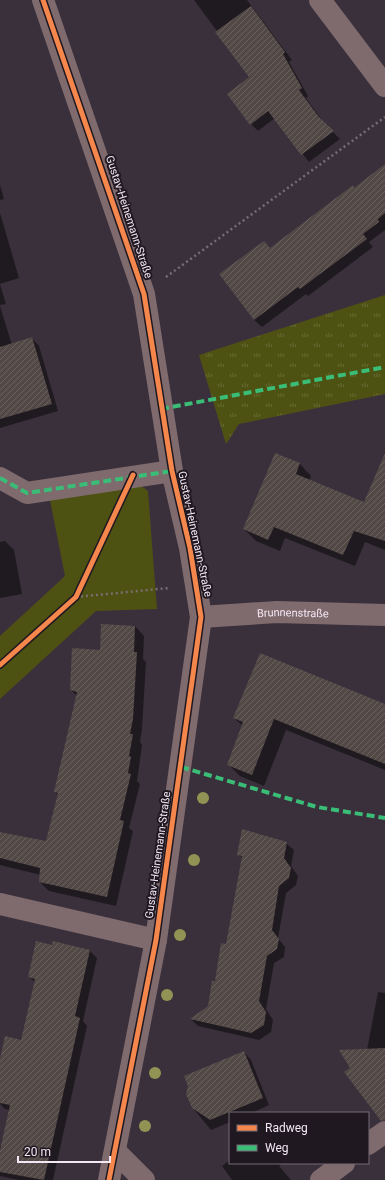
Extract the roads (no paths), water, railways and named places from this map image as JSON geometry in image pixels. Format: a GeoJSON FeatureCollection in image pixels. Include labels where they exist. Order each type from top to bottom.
{"type":"FeatureCollection","features":[{"type":"Feature","properties":{"kind":"street","name":"Gustav-Heinemann-Straße"},"geometry":{"type":"LineString","coordinates":[[43,0],[144,294],[172,471],[190,548],[201,617],[156,940],[116,1152],[109,1180]]}},
{"type":"Feature","properties":{"kind":"street"},"geometry":{"type":"LineString","coordinates":[[320,0],[385,86]]}},
{"type":"Feature","properties":{"kind":"street"},"geometry":{"type":"LineString","coordinates":[[0,478],[27,492],[133,475],[172,471]]}},
{"type":"Feature","properties":{"kind":"street","name":"Brunnenstraße"},"geometry":{"type":"LineString","coordinates":[[201,617],[277,612],[385,615]]}},
{"type":"Feature","properties":{"kind":"street"},"geometry":{"type":"LineString","coordinates":[[0,904],[156,940]]}},
{"type":"Feature","properties":{"kind":"street"},"geometry":{"type":"LineString","coordinates":[[369,1143],[385,1132]]}},
{"type":"Feature","properties":{"kind":"street"},"geometry":{"type":"LineString","coordinates":[[116,1152],[144,1180]]}},
{"type":"Feature","properties":{"kind":"street"},"geometry":{"type":"LineString","coordinates":[[321,1180],[343,1164]]}}]}
